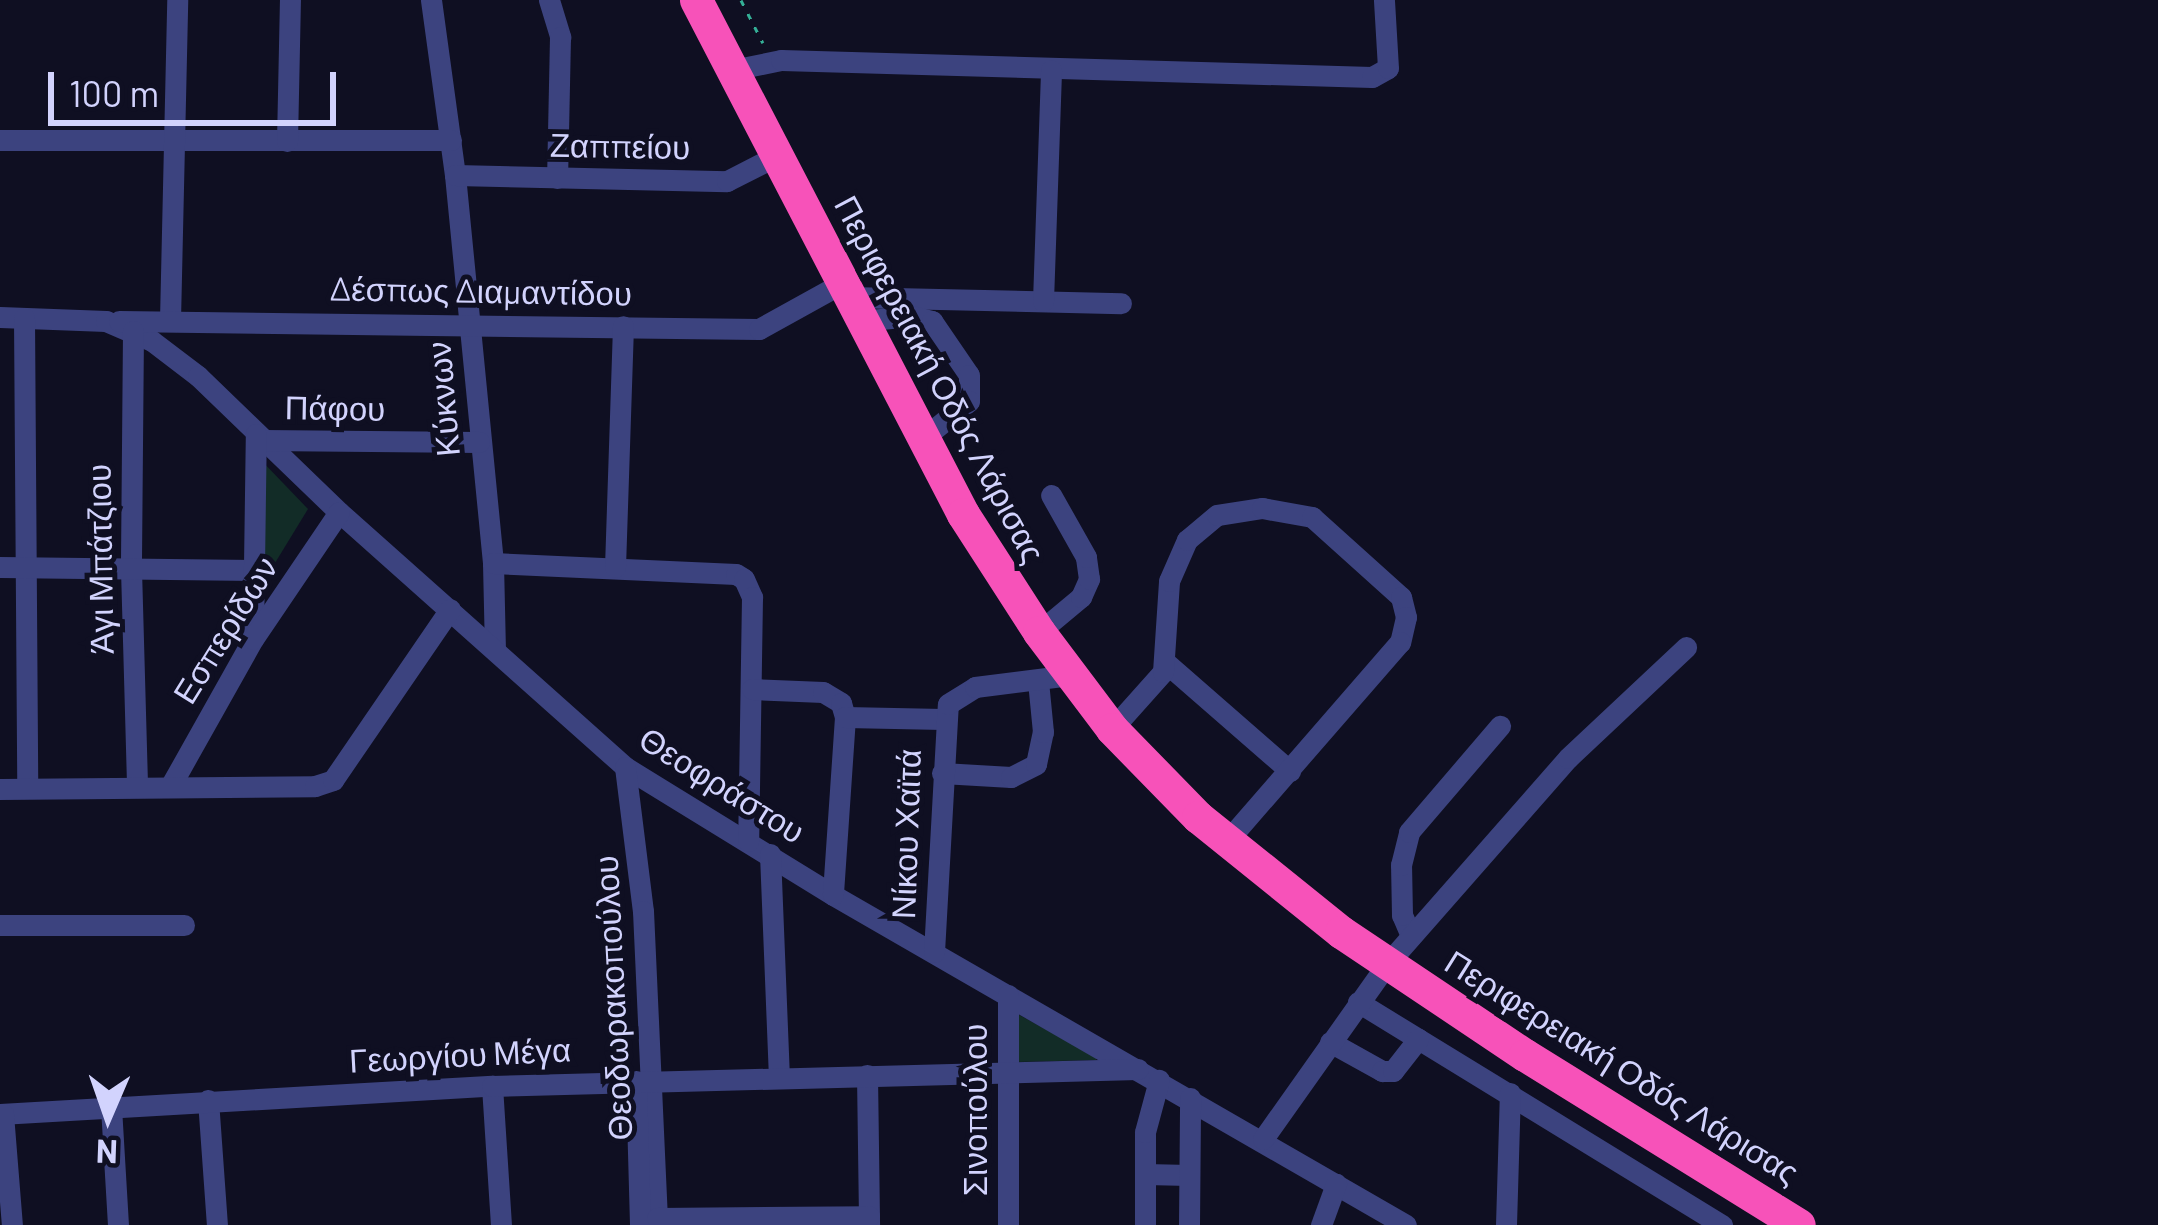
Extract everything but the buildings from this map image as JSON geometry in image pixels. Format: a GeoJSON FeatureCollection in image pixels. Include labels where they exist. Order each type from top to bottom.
{"type":"FeatureCollection","features":[{"type":"Feature","properties":{"kind":"highway","name":"Περιφερειακή Οδός Λάρισας"},"geometry":{"type":"LineString","coordinates":[[696,0],[922,439],[974,534],[1039,632],[1054,678],[1227,841],[1387,964],[1799,1225]]}},
{"type":"Feature","properties":{"kind":"street"},"geometry":{"type":"LineString","coordinates":[[170,320],[177,0]]}},
{"type":"Feature","properties":{"kind":"street"},"geometry":{"type":"LineString","coordinates":[[287,141],[290,0]]}},
{"type":"Feature","properties":{"kind":"street","name":"Κύκνων"},"geometry":{"type":"LineString","coordinates":[[431,0],[470,322],[493,563],[495,650]]}},
{"type":"Feature","properties":{"kind":"street"},"geometry":{"type":"LineString","coordinates":[[549,0],[560,38],[557,178]]}},
{"type":"Feature","properties":{"kind":"street"},"geometry":{"type":"LineString","coordinates":[[732,70],[771,61],[1372,77],[1388,68],[1384,0]]}},
{"type":"Feature","properties":{"kind":"street"},"geometry":{"type":"LineString","coordinates":[[1042,301],[1051,70]]}},
{"type":"Feature","properties":{"kind":"street"},"geometry":{"type":"LineString","coordinates":[[0,140],[451,140]]}},
{"type":"Feature","properties":{"kind":"street","name":"Ζαππείου"},"geometry":{"type":"LineString","coordinates":[[455,176],[727,181],[776,155]]}},
{"type":"Feature","properties":{"kind":"street"},"geometry":{"type":"LineString","coordinates":[[850,301],[1121,304]]}},
{"type":"Feature","properties":{"kind":"street"},"geometry":{"type":"LineString","coordinates":[[850,301],[932,322],[969,375],[973,388],[969,400],[922,439]]}},
{"type":"Feature","properties":{"kind":"street","name":"Δέσπως Διαμαντίδου"},"geometry":{"type":"LineString","coordinates":[[106,321],[770,327],[850,301]]}},
{"type":"Feature","properties":{"kind":"street","name":"Θεοφράστου"},"geometry":{"type":"LineString","coordinates":[[0,317],[106,321],[133,331],[184,364],[339,512],[625,767],[833,895],[1406,1225]]}},
{"type":"Feature","properties":{"kind":"street"},"geometry":{"type":"LineString","coordinates":[[24,318],[27,788]]}},
{"type":"Feature","properties":{"kind":"street"},"geometry":{"type":"LineString","coordinates":[[615,567],[623,326]]}},
{"type":"Feature","properties":{"kind":"street","name":"Άγι Μπάτζιου"},"geometry":{"type":"LineString","coordinates":[[133,331],[131,568],[137,786]]}},
{"type":"Feature","properties":{"kind":"street"},"geometry":{"type":"LineString","coordinates":[[254,639],[259,437]]}},
{"type":"Feature","properties":{"kind":"street","name":"Πάφου"},"geometry":{"type":"LineString","coordinates":[[259,437],[478,442]]}},
{"type":"Feature","properties":{"kind":"street"},"geometry":{"type":"LineString","coordinates":[[1039,632],[1081,597],[1090,579],[1086,557],[1052,494]]}},
{"type":"Feature","properties":{"kind":"street"},"geometry":{"type":"LineString","coordinates":[[1112,729],[1158,681],[1165,662],[1169,581],[1186,540],[1217,515],[1262,508],[1312,518],[1401,597],[1406,617],[1400,642],[1227,841]]}},
{"type":"Feature","properties":{"kind":"street","name":"Εσπερίδων"},"geometry":{"type":"LineString","coordinates":[[171,784],[254,639],[339,512]]}},
{"type":"Feature","properties":{"kind":"street"},"geometry":{"type":"LineString","coordinates":[[493,563],[736,574],[752,597],[748,841]]}},
{"type":"Feature","properties":{"kind":"street"},"geometry":{"type":"LineString","coordinates":[[0,567],[254,570]]}},
{"type":"Feature","properties":{"kind":"street"},"geometry":{"type":"LineString","coordinates":[[0,789],[315,786],[333,780],[449,609]]}},
{"type":"Feature","properties":{"kind":"street"},"geometry":{"type":"LineString","coordinates":[[1263,1139],[1387,964],[1549,778],[1686,647]]}},
{"type":"Feature","properties":{"kind":"street"},"geometry":{"type":"LineString","coordinates":[[1165,662],[1290,771]]}},
{"type":"Feature","properties":{"kind":"street"},"geometry":{"type":"LineString","coordinates":[[942,773],[1011,777],[1036,764],[1054,678]]}},
{"type":"Feature","properties":{"kind":"street","name":"Νίκου Χαϊτά"},"geometry":{"type":"LineString","coordinates":[[934,952],[943,719],[957,694],[1054,678]]}},
{"type":"Feature","properties":{"kind":"street"},"geometry":{"type":"LineString","coordinates":[[752,689],[833,695],[845,717],[833,895]]}},
{"type":"Feature","properties":{"kind":"street"},"geometry":{"type":"LineString","coordinates":[[845,717],[943,719]]}},
{"type":"Feature","properties":{"kind":"street"},"geometry":{"type":"LineString","coordinates":[[1412,936],[1402,915],[1401,865],[1409,832],[1500,726]]}},
{"type":"Feature","properties":{"kind":"street","name":"Θεοδωρακοπούλου"},"geometry":{"type":"LineString","coordinates":[[625,767],[643,911],[651,1223]]}},
{"type":"Feature","properties":{"kind":"street"},"geometry":{"type":"LineString","coordinates":[[770,854],[779,1077]]}},
{"type":"Feature","properties":{"kind":"street"},"geometry":{"type":"LineString","coordinates":[[0,925],[184,925]]}},
{"type":"Feature","properties":{"kind":"street","name":"Σινοπούλου"},"geometry":{"type":"LineString","coordinates":[[1008,995],[1008,1225]]}},
{"type":"Feature","properties":{"kind":"street"},"geometry":{"type":"LineString","coordinates":[[1358,1002],[1722,1225]]}},
{"type":"Feature","properties":{"kind":"street"},"geometry":{"type":"LineString","coordinates":[[1330,1042],[1382,1071],[1393,1071],[1418,1039]]}},
{"type":"Feature","properties":{"kind":"street"},"geometry":{"type":"LineString","coordinates":[[651,1223],[869,1220],[867,1075]]}},
{"type":"Feature","properties":{"kind":"street","name":"Γεωργίου Μέγα"},"geometry":{"type":"LineString","coordinates":[[1,1114],[492,1086],[867,1075],[1149,1075]]}},
{"type":"Feature","properties":{"kind":"street"},"geometry":{"type":"LineString","coordinates":[[1145,1225],[1149,1075]]}},
{"type":"Feature","properties":{"kind":"street"},"geometry":{"type":"LineString","coordinates":[[492,1086],[499,1225]]}},
{"type":"Feature","properties":{"kind":"street"},"geometry":{"type":"LineString","coordinates":[[1506,1225],[1510,1094]]}},
{"type":"Feature","properties":{"kind":"street"},"geometry":{"type":"LineString","coordinates":[[1189,1225],[1190,1098]]}},
{"type":"Feature","properties":{"kind":"street"},"geometry":{"type":"LineString","coordinates":[[208,1100],[217,1225]]}},
{"type":"Feature","properties":{"kind":"street"},"geometry":{"type":"LineString","coordinates":[[111,1107],[118,1225]]}},
{"type":"Feature","properties":{"kind":"street"},"geometry":{"type":"LineString","coordinates":[[1,1114],[12,1225]]}},
{"type":"Feature","properties":{"kind":"street"},"geometry":{"type":"LineString","coordinates":[[1145,1174],[1190,1175]]}},
{"type":"Feature","properties":{"kind":"street"},"geometry":{"type":"LineString","coordinates":[[1322,1225],[1336,1184]]}},
{"type":"Feature","properties":{"kind":"path"},"geometry":{"type":"LineString","coordinates":[[741,0],[771,61]]}},
{"type":"Feature","properties":{"kind":"green space"},"geometry":{"type":"Polygon","coordinates":[[[259,458],[308,509],[264,581],[259,458]]]}},
{"type":"Feature","properties":{"kind":"green space"},"geometry":{"type":"Polygon","coordinates":[[[1012,1011],[1096,1057],[1096,1060],[1011,1062],[1012,1011]]]}}]}
